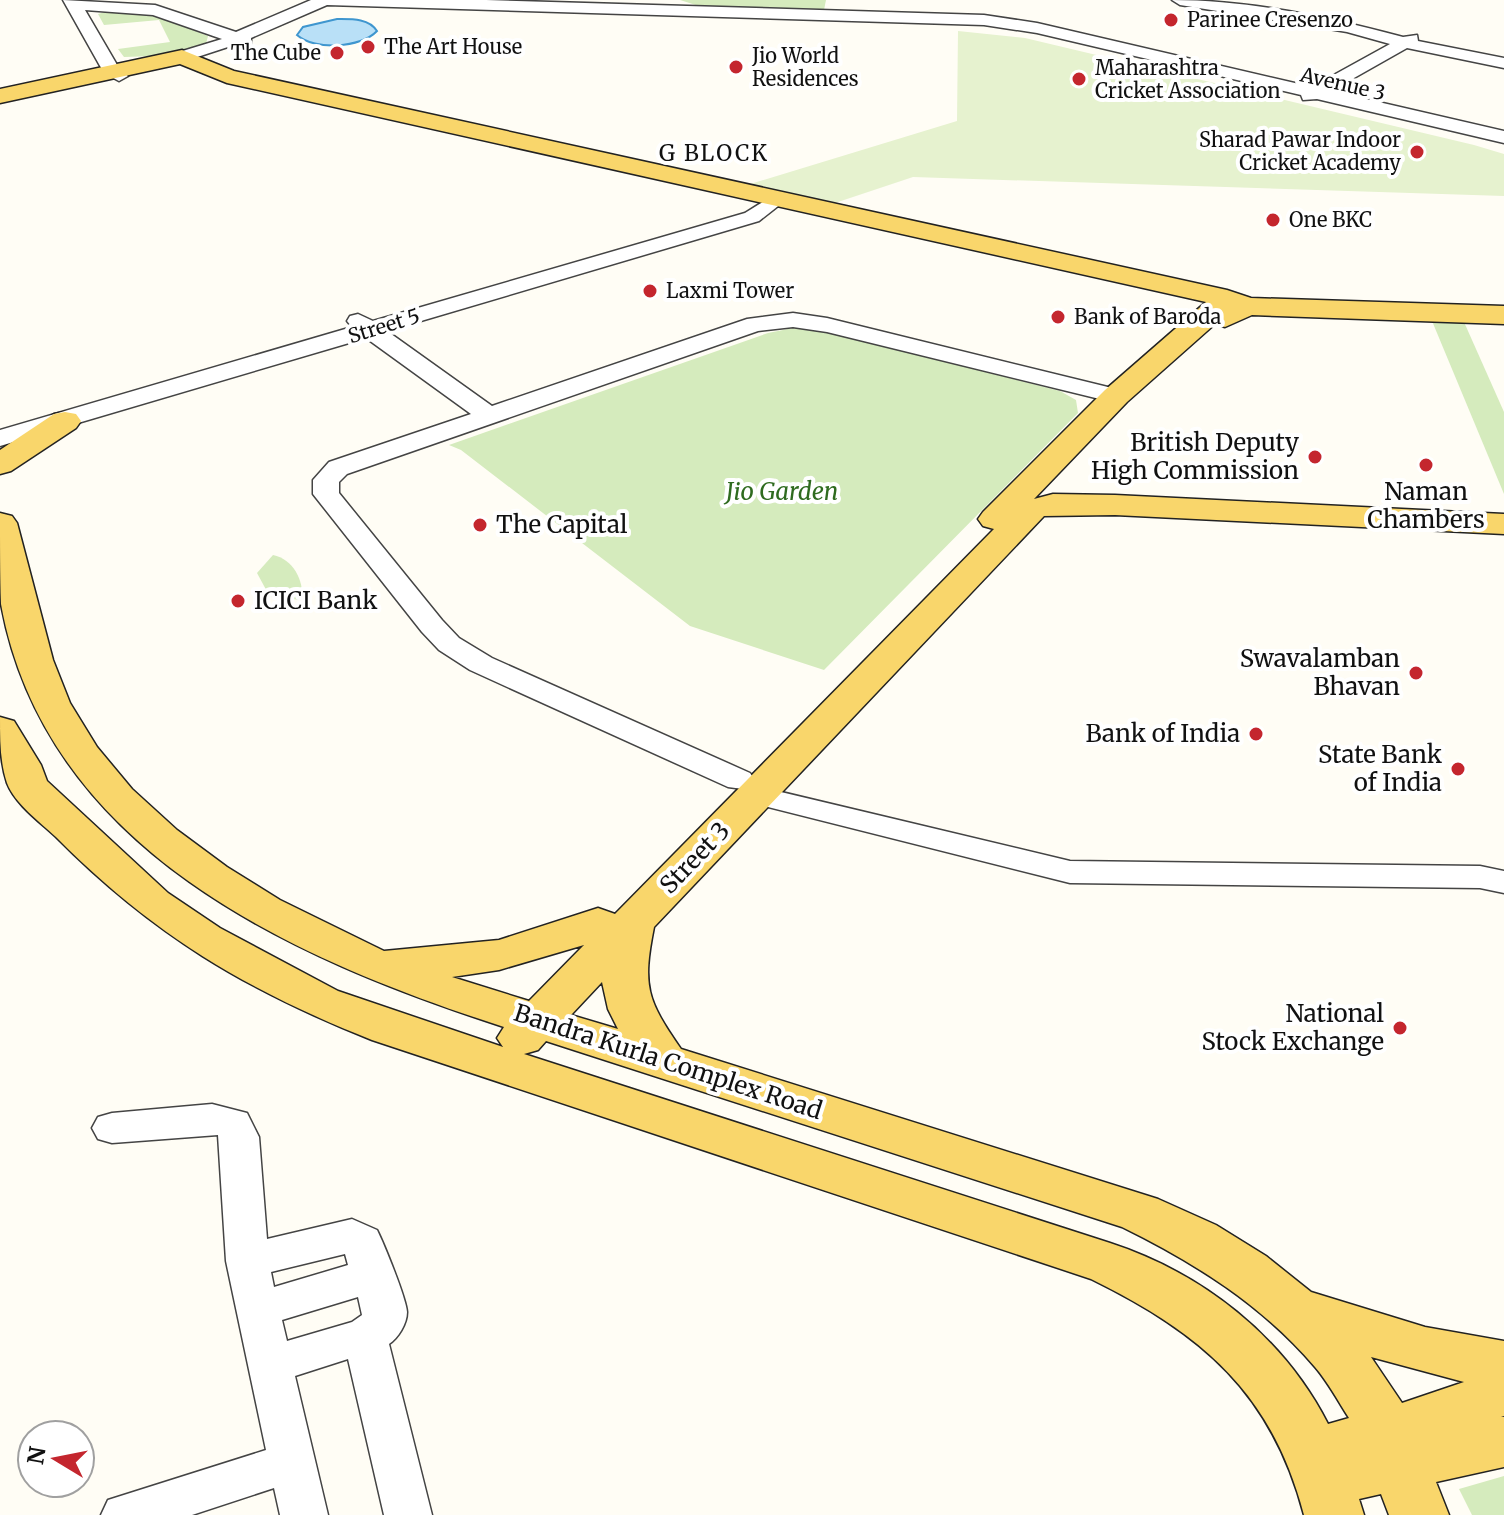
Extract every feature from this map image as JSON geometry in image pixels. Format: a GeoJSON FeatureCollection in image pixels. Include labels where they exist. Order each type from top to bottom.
{"type":"FeatureCollection","features":[{"type":"Feature","properties":{"kind":"main road"},"geometry":{"type":"LineString","coordinates":[[0,98],[180,60],[227,76],[1174,300],[1198,311],[1205,318]]}},
{"type":"Feature","properties":{"kind":"main road"},"geometry":{"type":"LineString","coordinates":[[762,201],[1237,302],[1504,315]]}},
{"type":"Feature","properties":{"kind":"main road"},"geometry":{"type":"LineString","coordinates":[[1115,505],[1076,490],[1069,481],[1072,471],[1138,400],[1230,314],[1237,302]]}},
{"type":"Feature","properties":{"kind":"main road"},"geometry":{"type":"LineString","coordinates":[[755,785],[1116,396],[1205,318],[1237,302],[1504,305]]}},
{"type":"Feature","properties":{"kind":"main road"},"geometry":{"type":"LineString","coordinates":[[0,464],[65,421]]}},
{"type":"Feature","properties":{"kind":"main road"},"geometry":{"type":"LineString","coordinates":[[486,1058],[616,923],[1032,509],[1053,504],[1115,505],[1504,524]]}},
{"type":"Feature","properties":{"kind":"main road","name":"Bandra Kurla Complex Road"},"geometry":{"type":"LineString","coordinates":[[0,523],[35,659],[51,702],[67,732],[113,792],[150,827],[205,873],[253,906],[364,963],[1140,1213],[1197,1240],[1247,1271],[1291,1307],[1336,1352],[1402,1471]]}},
{"type":"Feature","properties":{"kind":"main road"},"geometry":{"type":"LineString","coordinates":[[0,729],[21,765],[28,786],[96,853],[153,903],[204,939],[322,1002],[389,1028],[1110,1264],[1201,1314],[1271,1381],[1309,1442],[1322,1483],[1402,1471],[1504,1442]]}},
{"type":"Feature","properties":{"kind":"main road"},"geometry":{"type":"LineString","coordinates":[[364,963],[433,964],[484,959],[616,923]]}},
{"type":"Feature","properties":{"kind":"main road"},"geometry":{"type":"LineString","coordinates":[[616,923],[625,958],[623,990],[636,1023],[663,1059]]}},
{"type":"Feature","properties":{"kind":"main road"},"geometry":{"type":"LineString","coordinates":[[1291,1307],[1372,1335],[1455,1357],[1504,1364]]}},
{"type":"Feature","properties":{"kind":"main road"},"geometry":{"type":"LineString","coordinates":[[1402,1471],[1504,1392]]}},
{"type":"Feature","properties":{"kind":"street"},"geometry":{"type":"LineString","coordinates":[[1180,0],[1269,13],[1504,61]]}},
{"type":"Feature","properties":{"kind":"street"},"geometry":{"type":"LineString","coordinates":[[72,2],[155,10],[241,40]]}},
{"type":"Feature","properties":{"kind":"street"},"geometry":{"type":"LineString","coordinates":[[72,2],[116,74]]}},
{"type":"Feature","properties":{"kind":"street"},"geometry":{"type":"LineString","coordinates":[[180,60],[241,40],[321,3]]}},
{"type":"Feature","properties":{"kind":"street","name":"Avenue 3"},"geometry":{"type":"LineString","coordinates":[[321,3],[978,16],[1027,33],[1458,129]]}},
{"type":"Feature","properties":{"kind":"street"},"geometry":{"type":"LineString","coordinates":[[1304,93],[1393,38]]}},
{"type":"Feature","properties":{"kind":"street"},"geometry":{"type":"LineString","coordinates":[[1458,129],[1504,137]]}},
{"type":"Feature","properties":{"kind":"street"},"geometry":{"type":"LineString","coordinates":[[1458,129],[1504,146]]}},
{"type":"Feature","properties":{"kind":"street","name":"Street 5"},"geometry":{"type":"LineString","coordinates":[[0,428],[752,217],[762,201]]}},
{"type":"Feature","properties":{"kind":"street"},"geometry":{"type":"LineString","coordinates":[[1116,396],[827,325],[783,321],[750,326],[487,414],[338,468],[326,480],[326,494],[449,644],[481,664],[755,785],[1070,872],[1480,877],[1504,882]]}},
{"type":"Feature","properties":{"kind":"street"},"geometry":{"type":"LineString","coordinates":[[364,326],[487,414]]}},
{"type":"Feature","properties":{"kind":"street","name":"Street 5"},"geometry":{"type":"LineString","coordinates":[[0,438],[65,421],[364,326]]}},
{"type":"Feature","properties":{"kind":"street"},"geometry":{"type":"LineString","coordinates":[[755,785],[1071,852],[1479,858],[1504,864]]}},
{"type":"Feature","properties":{"kind":"street"},"geometry":{"type":"LineString","coordinates":[[112,1128],[212,1119],[233,1123],[239,1137],[247,1261],[304,1515]]}},
{"type":"Feature","properties":{"kind":"street"},"geometry":{"type":"LineString","coordinates":[[247,1261],[352,1236],[362,1242],[385,1312],[381,1326],[365,1336],[270,1365]]}},
{"type":"Feature","properties":{"kind":"street"},"geometry":{"type":"LineString","coordinates":[[259,1309],[375,1275]]}},
{"type":"Feature","properties":{"kind":"street"},"geometry":{"type":"LineString","coordinates":[[365,1336],[408,1515]]}},
{"type":"Feature","properties":{"kind":"street"},"geometry":{"type":"LineString","coordinates":[[125,1515],[292,1462]]}},
{"type":"Feature","properties":{"kind":"green space"},"geometry":{"type":"Polygon","coordinates":[[[680,0],[826,0],[824,10],[699,6],[680,0]]]}},
{"type":"Feature","properties":{"kind":"green space"},"geometry":{"type":"Polygon","coordinates":[[[112,10],[153,14],[208,36],[206,44],[155,56],[124,57],[118,49],[170,42],[159,20],[104,25],[98,14],[112,10]]]}},
{"type":"Feature","properties":{"kind":"green space","name":"Maharashtra Cricket Association"},"geometry":{"type":"Polygon","coordinates":[[[958,31],[1025,38],[1504,154],[1504,196],[913,177],[835,203],[747,185],[957,121],[958,31]]]}},
{"type":"Feature","properties":{"kind":"green space"},"geometry":{"type":"Polygon","coordinates":[[[1432,321],[1464,322],[1504,412],[1504,494],[1432,321]]]}},
{"type":"Feature","properties":{"kind":"green space","name":"Jio Garden"},"geometry":{"type":"Polygon","coordinates":[[[793,328],[817,329],[1060,391],[1076,400],[1078,413],[824,670],[690,626],[461,450],[449,445],[768,333],[793,328]]]}},
{"type":"Feature","properties":{"kind":"green space"},"geometry":{"type":"Polygon","coordinates":[[[273,555],[286,561],[296,572],[302,600],[270,597],[257,573],[273,555]]]}},
{"type":"Feature","properties":{"kind":"green space"},"geometry":{"type":"Polygon","coordinates":[[[1504,1476],[1504,1515],[1472,1515],[1459,1489],[1504,1476]]]}},
{"type":"Feature","properties":{"kind":"water"},"geometry":{"type":"Polygon","coordinates":[[[337,19],[365,21],[377,31],[360,41],[338,45],[315,44],[297,35],[303,27],[337,19]]]}},
{"type":"Feature","properties":{"kind":"place","name":"Parinee Cresenzo"},"geometry":{"type":"Point","coordinates":[1171,20]}},
{"type":"Feature","properties":{"kind":"place","name":"The Art House"},"geometry":{"type":"Point","coordinates":[368,47]}},
{"type":"Feature","properties":{"kind":"place","name":"The Cube"},"geometry":{"type":"Point","coordinates":[337,53]}},
{"type":"Feature","properties":{"kind":"place","name":"Jio World Residences"},"geometry":{"type":"Point","coordinates":[736,67]}},
{"type":"Feature","properties":{"kind":"place","name":"Maharashtra Cricket Association"},"geometry":{"type":"Point","coordinates":[1079,79]}},
{"type":"Feature","properties":{"kind":"place","name":"Sharad Pawar Indoor Cricket Academy"},"geometry":{"type":"Point","coordinates":[1417,152]}},
{"type":"Feature","properties":{"kind":"place","name":"One BKC"},"geometry":{"type":"Point","coordinates":[1273,220]}},
{"type":"Feature","properties":{"kind":"place","name":"Laxmi Tower"},"geometry":{"type":"Point","coordinates":[650,291]}},
{"type":"Feature","properties":{"kind":"place","name":"Bank of Baroda"},"geometry":{"type":"Point","coordinates":[1058,317]}},
{"type":"Feature","properties":{"kind":"place","name":"British Deputy High Commission"},"geometry":{"type":"Point","coordinates":[1315,457]}},
{"type":"Feature","properties":{"kind":"place","name":"Naman Chambers"},"geometry":{"type":"Point","coordinates":[1426,465]}},
{"type":"Feature","properties":{"kind":"place","name":"The Capital"},"geometry":{"type":"Point","coordinates":[480,525]}},
{"type":"Feature","properties":{"kind":"place","name":"ICICI Bank"},"geometry":{"type":"Point","coordinates":[238,601]}},
{"type":"Feature","properties":{"kind":"place","name":"Swavalamban Bhavan"},"geometry":{"type":"Point","coordinates":[1416,673]}},
{"type":"Feature","properties":{"kind":"place","name":"Bank of India"},"geometry":{"type":"Point","coordinates":[1256,734]}},
{"type":"Feature","properties":{"kind":"place","name":"State Bank of India"},"geometry":{"type":"Point","coordinates":[1458,769]}},
{"type":"Feature","properties":{"kind":"place","name":"National Stock Exchange"},"geometry":{"type":"Point","coordinates":[1400,1028]}},
{"type":"Feature","properties":{"kind":"district","name":"G BLOCK"},"geometry":{"type":"Point","coordinates":[714,153]}}]}
